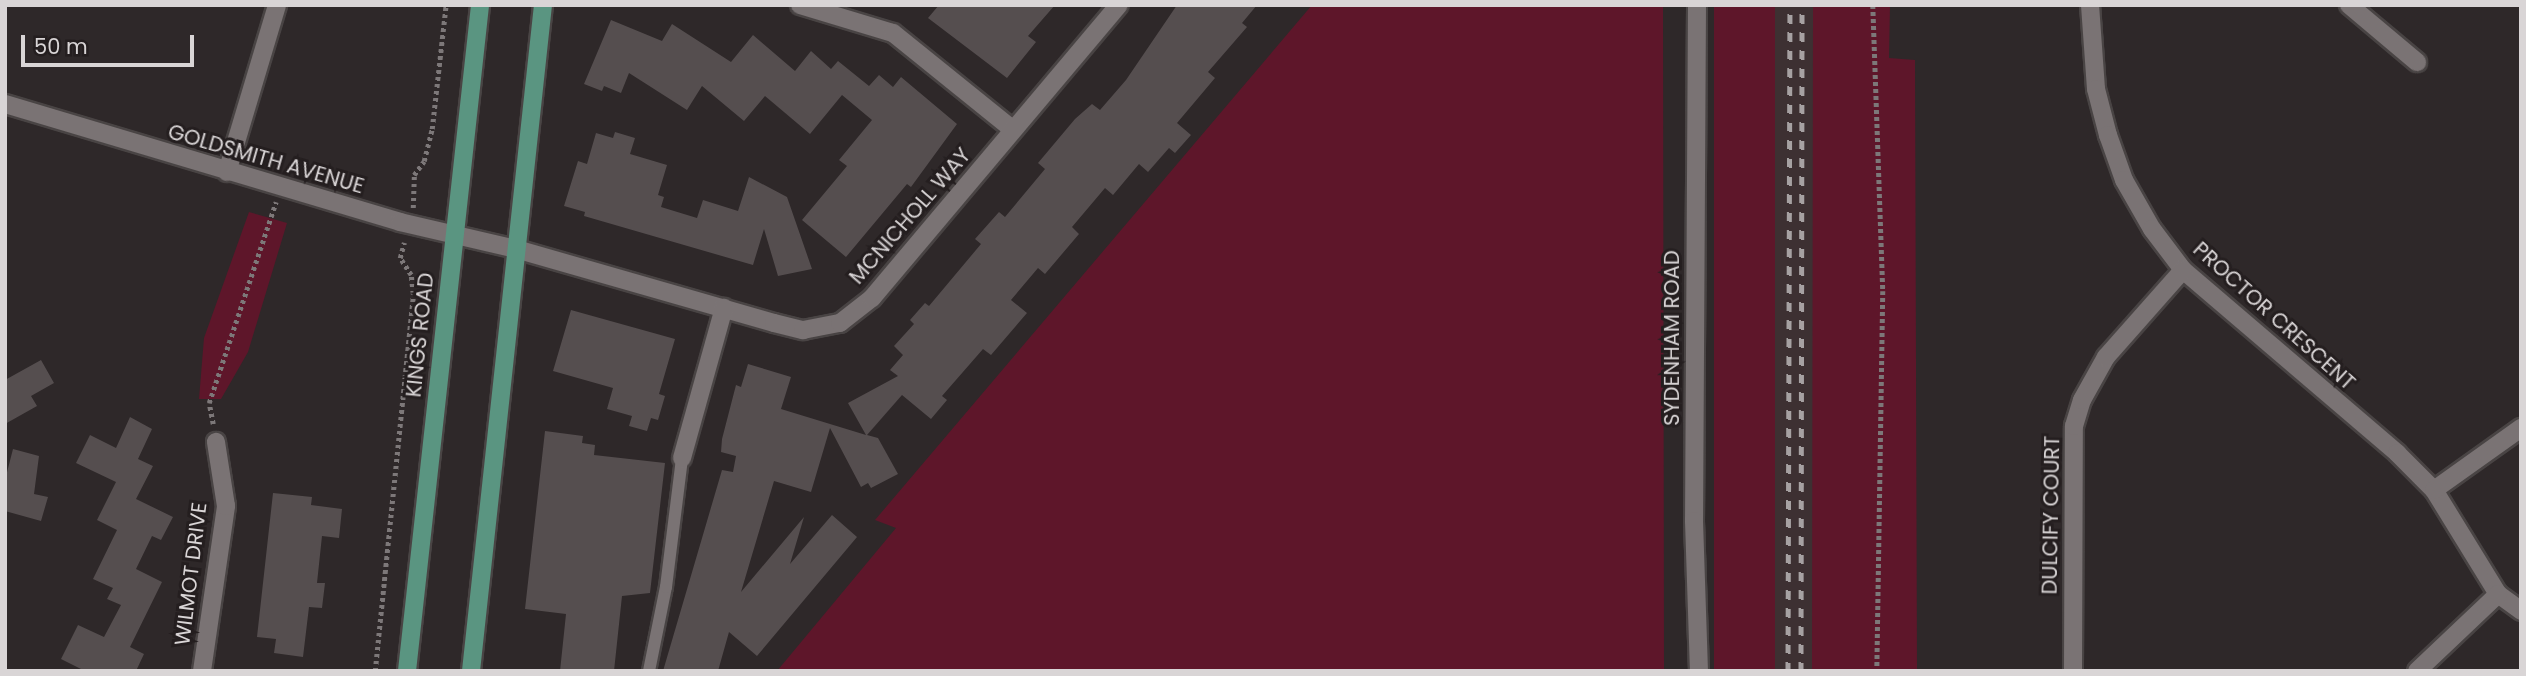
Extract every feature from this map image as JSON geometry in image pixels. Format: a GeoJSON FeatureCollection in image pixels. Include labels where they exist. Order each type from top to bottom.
{"type":"FeatureCollection","features":[{"type":"Feature","properties":{"kind":"main road","name":"KINGS ROAD"},"geometry":{"type":"LineString","coordinates":[[407,671],[480,5]]}},
{"type":"Feature","properties":{"kind":"main road"},"geometry":{"type":"LineString","coordinates":[[471,671],[543,5]]}},
{"type":"Feature","properties":{"kind":"street"},"geometry":{"type":"LineString","coordinates":[[228,172],[277,5]]}},
{"type":"Feature","properties":{"kind":"street"},"geometry":{"type":"LineString","coordinates":[[800,5],[893,33],[1013,131]]}},
{"type":"Feature","properties":{"kind":"street","name":"MCNICHOLL WAY"},"geometry":{"type":"LineString","coordinates":[[516,249],[803,330],[840,323],[872,298],[1119,5]]}},
{"type":"Feature","properties":{"kind":"street","name":"SYDENHAM ROAD"},"geometry":{"type":"LineString","coordinates":[[1697,5],[1694,521],[1699,671]]}},
{"type":"Feature","properties":{"kind":"street","name":"PROCTOR CRESCENT"},"geometry":{"type":"LineString","coordinates":[[2090,5],[2096,89],[2112,147],[2131,193],[2183,270],[2397,453],[2434,490],[2498,594],[2521,611]]}},
{"type":"Feature","properties":{"kind":"street"},"geometry":{"type":"LineString","coordinates":[[2349,5],[2417,62]]}},
{"type":"Feature","properties":{"kind":"street","name":"GOLDSMITH AVENUE"},"geometry":{"type":"LineString","coordinates":[[5,104],[409,225],[516,249]]}},
{"type":"Feature","properties":{"kind":"street","name":"DULCIFY COURT"},"geometry":{"type":"LineString","coordinates":[[2073,671],[2074,426],[2082,400],[2106,357],[2183,270]]}},
{"type":"Feature","properties":{"kind":"street"},"geometry":{"type":"LineString","coordinates":[[682,458],[724,309]]}},
{"type":"Feature","properties":{"kind":"street"},"geometry":{"type":"LineString","coordinates":[[2434,490],[2521,428]]}},
{"type":"Feature","properties":{"kind":"street","name":"WILMOT DRIVE"},"geometry":{"type":"LineString","coordinates":[[202,671],[226,506],[216,442]]}},
{"type":"Feature","properties":{"kind":"street"},"geometry":{"type":"LineString","coordinates":[[2417,671],[2498,594]]}},
{"type":"Feature","properties":{"kind":"lane"},"geometry":{"type":"LineString","coordinates":[[649,671],[666,587],[682,458]]}},
{"type":"Feature","properties":{"kind":"path"},"geometry":{"type":"LineString","coordinates":[[374,671],[413,294],[411,275],[400,258],[416,188],[414,175],[424,162],[432,129],[446,5]]}},
{"type":"Feature","properties":{"kind":"path"},"geometry":{"type":"LineString","coordinates":[[1873,5],[1883,291],[1877,671]]}},
{"type":"Feature","properties":{"kind":"path"},"geometry":{"type":"LineString","coordinates":[[216,442],[209,403],[281,187]]}},
{"type":"Feature","properties":{"kind":"shaded area"},"geometry":{"type":"Polygon","coordinates":[[[1312,5],[1663,5],[1664,671],[777,671],[896,528],[875,520],[1312,5]]]}},
{"type":"Feature","properties":{"kind":"shaded area"},"geometry":{"type":"Polygon","coordinates":[[[1714,5],[1775,5],[1775,671],[1714,671],[1714,5]]]}},
{"type":"Feature","properties":{"kind":"shaded area"},"geometry":{"type":"Polygon","coordinates":[[[1775,5],[1813,5],[1813,671],[1775,671],[1775,5]]]}},
{"type":"Feature","properties":{"kind":"shaded area"},"geometry":{"type":"Polygon","coordinates":[[[1813,5],[1890,5],[1889,58],[1915,60],[1917,671],[1812,671],[1813,5]]]}},
{"type":"Feature","properties":{"kind":"shaded area"},"geometry":{"type":"Polygon","coordinates":[[[249,212],[287,223],[248,352],[221,399],[199,399],[204,338],[249,212]]]}},
{"type":"Feature","properties":{"kind":"building"},"geometry":{"type":"Polygon","coordinates":[[[939,5],[1055,5],[1028,36],[1036,42],[1007,78],[928,18],[939,5]]]}},
{"type":"Feature","properties":{"kind":"building"},"geometry":{"type":"Polygon","coordinates":[[[1177,5],[1257,5],[1242,23],[1247,27],[1208,72],[1215,78],[1177,123],[1191,135],[1175,153],[1169,148],[1148,172],[1139,164],[1113,195],[1105,188],[1072,227],[1079,234],[1045,274],[1038,268],[1011,300],[1027,313],[991,355],[983,349],[942,396],[947,400],[931,419],[902,395],[867,435],[878,438],[898,474],[871,488],[868,483],[861,487],[830,428],[811,492],[774,481],[741,592],[804,517],[790,564],[832,515],[857,537],[757,656],[729,632],[718,671],[663,671],[722,470],[733,472],[736,456],[721,452],[722,439],[736,385],[741,387],[748,364],[791,377],[781,409],[866,435],[848,403],[898,376],[890,370],[903,355],[894,346],[914,324],[910,320],[925,303],[929,306],[981,244],[975,239],[999,212],[1005,217],[1045,169],[1038,163],[1075,119],[1092,104],[1100,110],[1126,80],[1177,5]]]}},
{"type":"Feature","properties":{"kind":"building"},"geometry":{"type":"Polygon","coordinates":[[[611,20],[662,41],[672,24],[731,62],[753,35],[795,71],[811,51],[831,69],[838,61],[869,86],[879,75],[893,87],[901,77],[957,124],[911,187],[907,184],[846,257],[802,220],[847,166],[839,160],[872,120],[842,95],[810,134],[765,96],[744,121],[702,86],[687,110],[629,73],[621,93],[604,86],[602,91],[584,84],[611,20]]]}},
{"type":"Feature","properties":{"kind":"building"},"geometry":{"type":"Polygon","coordinates":[[[615,132],[635,138],[630,154],[667,165],[658,195],[664,197],[661,207],[697,218],[703,200],[738,211],[749,177],[787,197],[812,269],[778,276],[764,229],[753,265],[584,216],[585,212],[564,206],[578,161],[587,164],[596,133],[613,138],[615,132]]]}},
{"type":"Feature","properties":{"kind":"building"},"geometry":{"type":"Polygon","coordinates":[[[571,310],[675,339],[659,394],[665,396],[658,420],[651,418],[647,431],[629,426],[632,416],[607,409],[613,388],[553,371],[571,310]]]}},
{"type":"Feature","properties":{"kind":"building"},"geometry":{"type":"Polygon","coordinates":[[[41,360],[54,383],[31,396],[37,406],[5,424],[5,380],[41,360]]]}},
{"type":"Feature","properties":{"kind":"building"},"geometry":{"type":"Polygon","coordinates":[[[130,417],[152,429],[138,459],[153,466],[136,499],[173,517],[161,540],[152,536],[136,569],[162,582],[130,647],[144,654],[136,671],[85,671],[61,659],[78,625],[104,637],[121,605],[107,599],[113,588],[93,579],[117,530],[97,520],[116,482],[76,463],[90,435],[116,448],[130,417]]]}},
{"type":"Feature","properties":{"kind":"building"},"geometry":{"type":"Polygon","coordinates":[[[545,431],[583,436],[582,443],[595,445],[594,455],[665,463],[650,593],[622,596],[614,671],[560,671],[566,614],[525,609],[545,431]]]}},
{"type":"Feature","properties":{"kind":"building"},"geometry":{"type":"Polygon","coordinates":[[[13,449],[39,456],[34,494],[48,497],[41,521],[5,511],[5,480],[13,449]]]}},
{"type":"Feature","properties":{"kind":"building"},"geometry":{"type":"Polygon","coordinates":[[[273,493],[312,497],[311,505],[342,509],[339,538],[322,536],[317,583],[325,583],[322,608],[309,607],[303,657],[274,653],[276,639],[257,637],[273,493]]]}},
{"type":"Feature","properties":{"kind":"railway"},"geometry":{"type":"LineString","coordinates":[[1788,671],[1790,5]]}},
{"type":"Feature","properties":{"kind":"railway"},"geometry":{"type":"LineString","coordinates":[[1801,671],[1802,5]]}}]}
